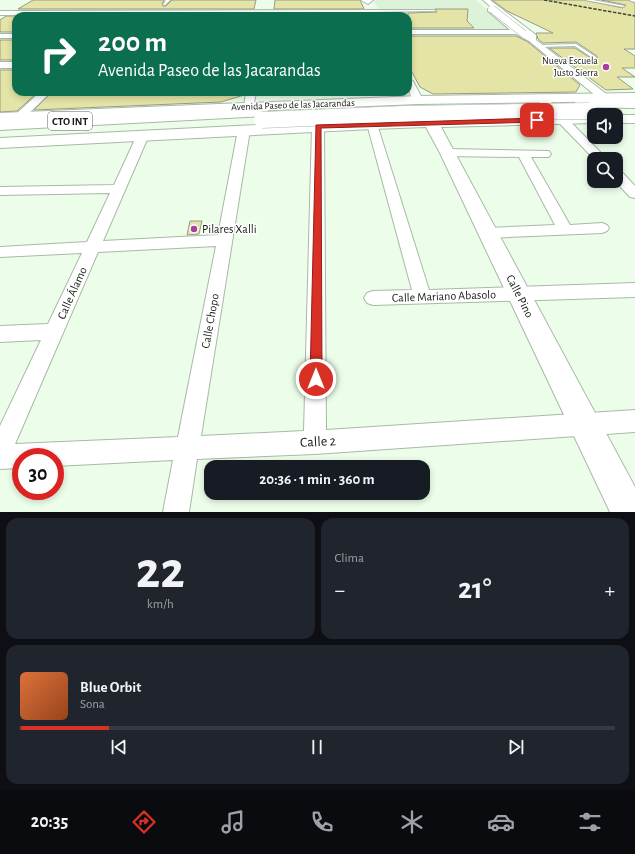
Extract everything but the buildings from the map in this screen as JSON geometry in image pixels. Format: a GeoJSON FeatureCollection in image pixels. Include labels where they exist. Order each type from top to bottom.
{"type":"FeatureCollection","features":[{"type":"Feature","properties":{"kind":"main road","name":"Avenida Paseo de las Jacarandas"},"geometry":{"type":"LineString","coordinates":[[0,117],[258,113],[310,104],[418,100],[635,97]]}},
{"type":"Feature","properties":{"kind":"main road","name":"Calle Pino"},"geometry":{"type":"LineString","coordinates":[[418,100],[432,122],[448,153],[629,512]]}},
{"type":"Feature","properties":{"kind":"main road"},"geometry":{"type":"LineString","coordinates":[[481,100],[476,104],[477,110],[485,116],[498,121]]}},
{"type":"Feature","properties":{"kind":"main road"},"geometry":{"type":"LineString","coordinates":[[310,104],[316,107],[321,115],[318,126]]}},
{"type":"Feature","properties":{"kind":"main road","name":"CTO INT"},"geometry":{"type":"LineString","coordinates":[[612,108],[635,104]]}},
{"type":"Feature","properties":{"kind":"main road","name":"Avenida Paseo de las Jacarandas"},"geometry":{"type":"LineString","coordinates":[[1,141],[318,126],[432,122],[563,120],[587,112]]}},
{"type":"Feature","properties":{"kind":"main road","name":"CTO INT"},"geometry":{"type":"LineString","coordinates":[[0,125],[258,113],[417,114],[587,112]]}},
{"type":"Feature","properties":{"kind":"main road","name":"CTO INT"},"geometry":{"type":"LineString","coordinates":[[1,141],[258,113]]}},
{"type":"Feature","properties":{"kind":"street"},"geometry":{"type":"LineString","coordinates":[[367,0],[373,12]]}},
{"type":"Feature","properties":{"kind":"street"},"geometry":{"type":"LineString","coordinates":[[481,0],[521,33]]}},
{"type":"Feature","properties":{"kind":"street"},"geometry":{"type":"LineString","coordinates":[[486,0],[533,37],[532,40]]}},
{"type":"Feature","properties":{"kind":"street"},"geometry":{"type":"LineString","coordinates":[[133,12],[142,4]]}},
{"type":"Feature","properties":{"kind":"street"},"geometry":{"type":"LineString","coordinates":[[497,9],[490,10],[532,40],[605,98]]}},
{"type":"Feature","properties":{"kind":"street"},"geometry":{"type":"LineString","coordinates":[[220,12],[301,12]]}},
{"type":"Feature","properties":{"kind":"street"},"geometry":{"type":"LineString","coordinates":[[0,14],[12,14]]}},
{"type":"Feature","properties":{"kind":"street"},"geometry":{"type":"LineString","coordinates":[[412,32],[521,33]]}},
{"type":"Feature","properties":{"kind":"street"},"geometry":{"type":"LineString","coordinates":[[0,36],[12,36]]}},
{"type":"Feature","properties":{"kind":"street"},"geometry":{"type":"LineString","coordinates":[[0,65],[12,65]]}},
{"type":"Feature","properties":{"kind":"street","name":"Calle Pino"},"geometry":{"type":"LineString","coordinates":[[412,89],[418,100]]}},
{"type":"Feature","properties":{"kind":"street"},"geometry":{"type":"LineString","coordinates":[[20,116],[42,96]]}},
{"type":"Feature","properties":{"kind":"street"},"geometry":{"type":"LineString","coordinates":[[252,96],[258,113]]}},
{"type":"Feature","properties":{"kind":"street"},"geometry":{"type":"LineString","coordinates":[[542,99],[594,152]]}},
{"type":"Feature","properties":{"kind":"street"},"geometry":{"type":"LineString","coordinates":[[372,124],[422,296]]}},
{"type":"Feature","properties":{"kind":"street"},"geometry":{"type":"LineString","coordinates":[[315,442],[318,126]]}},
{"type":"Feature","properties":{"kind":"street","name":"Calle Chopo"},"geometry":{"type":"LineString","coordinates":[[176,512],[244,130]]}},
{"type":"Feature","properties":{"kind":"street","name":"Calle Álamo"},"geometry":{"type":"LineString","coordinates":[[0,452],[143,135]]}},
{"type":"Feature","properties":{"kind":"street"},"geometry":{"type":"LineString","coordinates":[[448,153],[545,154]]}},
{"type":"Feature","properties":{"kind":"street"},"geometry":{"type":"LineString","coordinates":[[523,154],[565,229]]}},
{"type":"Feature","properties":{"kind":"street"},"geometry":{"type":"LineString","coordinates":[[623,181],[635,194]]}},
{"type":"Feature","properties":{"kind":"street"},"geometry":{"type":"LineString","coordinates":[[0,191],[119,190]]}},
{"type":"Feature","properties":{"kind":"street"},"geometry":{"type":"LineString","coordinates":[[488,233],[602,228]]}},
{"type":"Feature","properties":{"kind":"street"},"geometry":{"type":"LineString","coordinates":[[0,252],[225,240]]}},
{"type":"Feature","properties":{"kind":"street","name":"Calle Mariano Abasolo"},"geometry":{"type":"LineString","coordinates":[[373,298],[635,290]]}},
{"type":"Feature","properties":{"kind":"street"},"geometry":{"type":"LineString","coordinates":[[0,334],[55,331]]}},
{"type":"Feature","properties":{"kind":"street","name":"Calle 2"},"geometry":{"type":"LineString","coordinates":[[0,457],[315,442],[635,421]]}},
{"type":"Feature","properties":{"kind":"lane"},"geometry":{"type":"LineString","coordinates":[[164,4],[168,0]]}},
{"type":"Feature","properties":{"kind":"lane"},"geometry":{"type":"LineString","coordinates":[[587,0],[623,6]]}},
{"type":"Feature","properties":{"kind":"lane"},"geometry":{"type":"LineString","coordinates":[[412,12],[434,11]]}},
{"type":"Feature","properties":{"kind":"lane"},"geometry":{"type":"LineString","coordinates":[[539,46],[576,45],[595,58]]}},
{"type":"Feature","properties":{"kind":"shaded area"},"geometry":{"type":"Polygon","coordinates":[[[373,0],[476,0],[511,30],[412,31],[412,12],[380,12],[373,0]]]}},
{"type":"Feature","properties":{"kind":"railway"},"geometry":{"type":"LineString","coordinates":[[544,0],[635,16]]}},
{"type":"Feature","properties":{"kind":"place","name":"Nueva Escuela Justo Sierra"},"geometry":{"type":"Point","coordinates":[606,67]}},
{"type":"Feature","properties":{"kind":"place","name":"Pilares Xalli"},"geometry":{"type":"Point","coordinates":[194,229]}},
{"type":"Feature","properties":{"kind":"route"},"geometry":{"type":"LineString","coordinates":[[316,379],[318,126],[537,120]]}}]}
